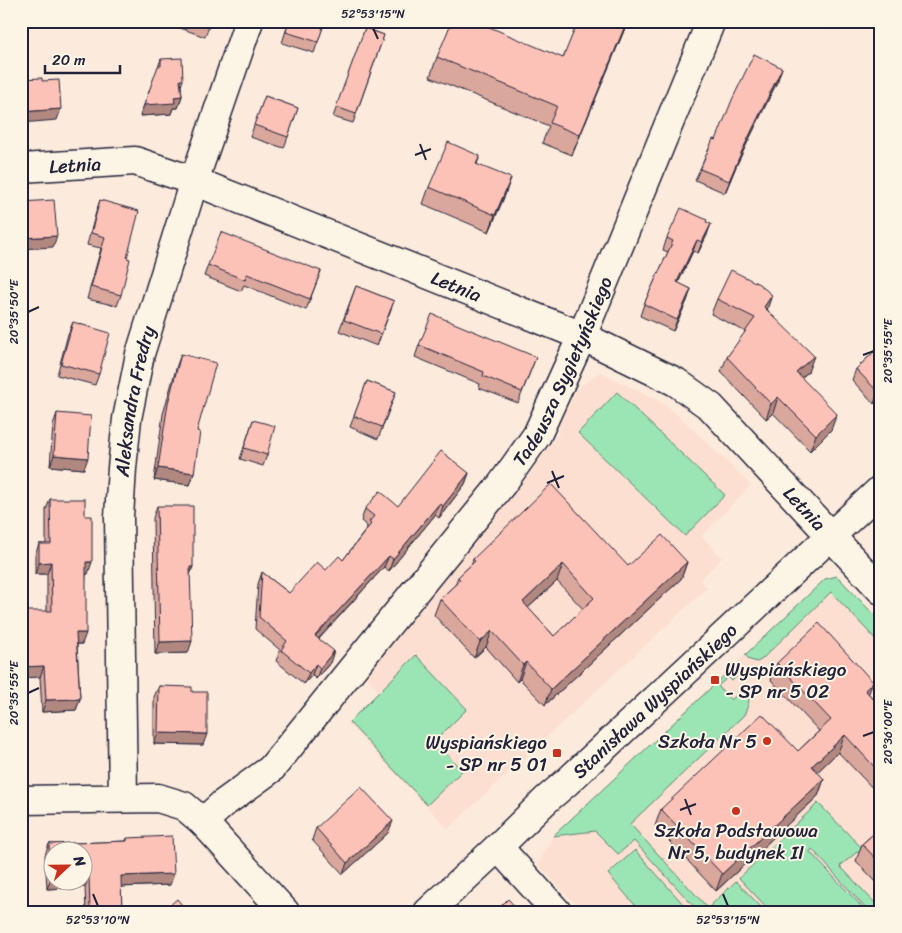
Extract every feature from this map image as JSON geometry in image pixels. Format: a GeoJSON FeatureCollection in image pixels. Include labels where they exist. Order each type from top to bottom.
{"type":"FeatureCollection","features":[{"type":"Feature","properties":{"kind":"street","name":"Aleksandra Fredry"},"geometry":{"type":"LineString","coordinates":[[123,798],[119,517],[127,419],[140,354],[194,181],[249,21]]}},
{"type":"Feature","properties":{"kind":"street","name":"Tadeusza Sygietyńskiego"},"geometry":{"type":"LineString","coordinates":[[203,822],[224,803],[271,769],[502,484],[537,435],[582,336],[712,21]]}},
{"type":"Feature","properties":{"kind":"street","name":"Letnia"},"geometry":{"type":"LineString","coordinates":[[21,168],[135,161],[194,181],[582,336],[676,382],[711,407],[881,590]]}},
{"type":"Feature","properties":{"kind":"street","name":"Stanisława Wyspiańskiego"},"geometry":{"type":"LineString","coordinates":[[428,912],[881,489]]}},
{"type":"Feature","properties":{"kind":"street"},"geometry":{"type":"LineString","coordinates":[[21,800],[158,798],[184,806],[203,822],[285,912]]}},
{"type":"Feature","properties":{"kind":"street"},"geometry":{"type":"LineString","coordinates":[[498,847],[557,912]]}},
{"type":"Feature","properties":{"kind":"shaded area"},"geometry":{"type":"Polygon","coordinates":[[[600,372],[663,403],[751,485],[702,536],[722,558],[700,580],[707,588],[448,829],[347,723],[378,691],[370,681],[367,672],[528,476],[558,434],[560,423],[577,389],[600,372]]]}},
{"type":"Feature","properties":{"kind":"shaded area","name":"Szkoła Nr 5"},"geometry":{"type":"Polygon","coordinates":[[[837,576],[881,622],[881,912],[582,912],[538,864],[553,836],[825,579],[837,576]]]}},
{"type":"Feature","properties":{"kind":"green space"},"geometry":{"type":"Polygon","coordinates":[[[617,392],[725,495],[685,536],[578,433],[617,392]]]}},
{"type":"Feature","properties":{"kind":"green space"},"geometry":{"type":"Polygon","coordinates":[[[837,576],[881,622],[881,645],[831,592],[761,660],[757,662],[750,660],[745,655],[825,579],[837,576]]]}},
{"type":"Feature","properties":{"kind":"green space"},"geometry":{"type":"Polygon","coordinates":[[[416,655],[467,709],[435,741],[462,771],[427,805],[349,722],[416,655]]]}},
{"type":"Feature","properties":{"kind":"green space"},"geometry":{"type":"Polygon","coordinates":[[[731,669],[737,676],[732,681],[728,677],[718,686],[731,700],[746,687],[749,701],[744,715],[630,824],[708,908],[736,881],[766,912],[699,912],[634,841],[618,854],[595,831],[553,836],[731,669]]]}},
{"type":"Feature","properties":{"kind":"green space"},"geometry":{"type":"Polygon","coordinates":[[[818,803],[862,848],[840,866],[877,905],[869,912],[812,849],[810,852],[867,912],[771,912],[739,878],[818,803]]]}},
{"type":"Feature","properties":{"kind":"green space"},"geometry":{"type":"Polygon","coordinates":[[[635,850],[684,905],[676,912],[641,912],[608,874],[635,850]]]}},
{"type":"Feature","properties":{"kind":"building"},"geometry":{"type":"Polygon","coordinates":[[[196,21],[211,21],[209,26],[196,21]]]}},
{"type":"Feature","properties":{"kind":"building"},"geometry":{"type":"Polygon","coordinates":[[[289,21],[325,21],[318,42],[286,32],[289,21]]]}},
{"type":"Feature","properties":{"kind":"building"},"geometry":{"type":"Polygon","coordinates":[[[452,21],[475,21],[563,58],[578,21],[627,21],[580,135],[550,123],[557,106],[437,57],[452,21]]]}},
{"type":"Feature","properties":{"kind":"building"},"geometry":{"type":"Polygon","coordinates":[[[365,28],[384,35],[356,114],[336,107],[365,28]]]}},
{"type":"Feature","properties":{"kind":"building"},"geometry":{"type":"Polygon","coordinates":[[[754,54],[782,68],[729,181],[700,169],[713,139],[716,140],[732,100],[754,54]]]}},
{"type":"Feature","properties":{"kind":"building"},"geometry":{"type":"Polygon","coordinates":[[[182,58],[183,80],[180,80],[182,96],[174,97],[175,103],[144,105],[158,66],[161,66],[161,59],[182,58]]]}},
{"type":"Feature","properties":{"kind":"building"},"geometry":{"type":"Polygon","coordinates":[[[42,78],[42,81],[59,80],[61,109],[21,112],[21,79],[42,78]]]}},
{"type":"Feature","properties":{"kind":"building"},"geometry":{"type":"Polygon","coordinates":[[[265,96],[298,108],[288,137],[254,125],[265,96]]]}},
{"type":"Feature","properties":{"kind":"building"},"geometry":{"type":"Polygon","coordinates":[[[448,142],[480,156],[476,164],[511,178],[495,215],[429,187],[448,142]]]}},
{"type":"Feature","properties":{"kind":"building"},"geometry":{"type":"Polygon","coordinates":[[[54,200],[57,236],[21,238],[21,202],[54,200]]]}},
{"type":"Feature","properties":{"kind":"building"},"geometry":{"type":"Polygon","coordinates":[[[100,200],[139,211],[127,258],[130,259],[121,295],[91,287],[105,237],[91,233],[100,200]]]}},
{"type":"Feature","properties":{"kind":"building"},"geometry":{"type":"Polygon","coordinates":[[[681,208],[707,220],[706,222],[711,224],[702,242],[697,240],[677,282],[691,289],[677,320],[644,304],[673,241],[667,238],[681,208]]]}},
{"type":"Feature","properties":{"kind":"building"},"geometry":{"type":"Polygon","coordinates":[[[221,232],[321,271],[310,299],[247,274],[245,280],[208,265],[221,232]]]}},
{"type":"Feature","properties":{"kind":"building"},"geometry":{"type":"Polygon","coordinates":[[[731,270],[759,284],[772,295],[764,307],[814,356],[796,372],[837,414],[816,435],[778,397],[771,404],[727,357],[755,318],[717,299],[731,270]]]}},
{"type":"Feature","properties":{"kind":"building"},"geometry":{"type":"Polygon","coordinates":[[[356,286],[394,301],[381,334],[344,320],[356,286]]]}},
{"type":"Feature","properties":{"kind":"building"},"geometry":{"type":"Polygon","coordinates":[[[432,314],[536,357],[522,392],[483,376],[484,372],[419,345],[432,314]]]}},
{"type":"Feature","properties":{"kind":"building"},"geometry":{"type":"Polygon","coordinates":[[[73,322],[110,333],[99,374],[61,364],[73,322]]]}},
{"type":"Feature","properties":{"kind":"building"},"geometry":{"type":"Polygon","coordinates":[[[881,345],[881,390],[878,392],[856,369],[881,345]]]}},
{"type":"Feature","properties":{"kind":"building"},"geometry":{"type":"Polygon","coordinates":[[[181,354],[216,363],[197,431],[200,432],[194,473],[158,468],[168,403],[181,354]]]}},
{"type":"Feature","properties":{"kind":"building"},"geometry":{"type":"Polygon","coordinates":[[[367,381],[396,392],[382,427],[354,416],[367,381]]]}},
{"type":"Feature","properties":{"kind":"building"},"geometry":{"type":"Polygon","coordinates":[[[57,413],[91,416],[88,458],[54,455],[57,413]]]}},
{"type":"Feature","properties":{"kind":"building"},"geometry":{"type":"Polygon","coordinates":[[[253,420],[275,426],[267,455],[244,448],[253,420]]]}},
{"type":"Feature","properties":{"kind":"building"},"geometry":{"type":"Polygon","coordinates":[[[441,451],[469,473],[443,506],[439,504],[393,559],[389,556],[315,636],[334,651],[320,668],[316,664],[309,673],[281,650],[287,641],[259,617],[262,572],[289,593],[317,562],[326,570],[339,556],[343,560],[371,524],[369,522],[374,516],[365,509],[380,491],[398,506],[441,451]]]}},
{"type":"Feature","properties":{"kind":"building"},"geometry":{"type":"Polygon","coordinates":[[[551,484],[628,566],[662,535],[687,562],[551,689],[526,662],[523,665],[492,631],[480,642],[440,599],[460,580],[458,577],[475,561],[473,559],[551,484]],[[563,564],[523,602],[554,636],[594,598],[563,564]]]}},
{"type":"Feature","properties":{"kind":"building"},"geometry":{"type":"Polygon","coordinates":[[[50,499],[85,499],[85,516],[92,516],[92,562],[86,562],[86,633],[76,633],[80,699],[46,700],[44,666],[21,667],[21,611],[52,611],[51,562],[39,563],[39,544],[51,544],[50,499]]]}},
{"type":"Feature","properties":{"kind":"building"},"geometry":{"type":"Polygon","coordinates":[[[157,506],[193,506],[193,567],[190,567],[192,641],[160,642],[157,506]]]}},
{"type":"Feature","properties":{"kind":"building"},"geometry":{"type":"Polygon","coordinates":[[[819,623],[873,682],[865,690],[881,707],[881,774],[845,735],[812,766],[824,779],[722,874],[661,809],[762,714],[798,751],[831,720],[777,663],[819,623]]]}},
{"type":"Feature","properties":{"kind":"building"},"geometry":{"type":"Polygon","coordinates":[[[159,686],[192,687],[192,692],[207,692],[207,734],[158,733],[159,686]]]}},
{"type":"Feature","properties":{"kind":"building"},"geometry":{"type":"Polygon","coordinates":[[[361,787],[393,821],[347,863],[316,828],[361,787]]]}},
{"type":"Feature","properties":{"kind":"building"},"geometry":{"type":"Polygon","coordinates":[[[881,827],[881,864],[862,844],[881,827]]]}},
{"type":"Feature","properties":{"kind":"building"},"geometry":{"type":"Polygon","coordinates":[[[172,836],[174,874],[121,876],[122,912],[90,912],[92,842],[127,841],[127,838],[172,836]]]}},
{"type":"Feature","properties":{"kind":"building"},"geometry":{"type":"Polygon","coordinates":[[[177,899],[188,912],[162,912],[177,899]]]}},
{"type":"Feature","properties":{"kind":"building"},"geometry":{"type":"Polygon","coordinates":[[[508,899],[520,912],[495,912],[508,899]]]}},
{"type":"Feature","properties":{"kind":"place","name":"Wyspiańskiego - SP nr 5 02"},"geometry":{"type":"Point","coordinates":[715,680]}},
{"type":"Feature","properties":{"kind":"place","name":"Szkoła Nr 5"},"geometry":{"type":"Point","coordinates":[767,741]}},
{"type":"Feature","properties":{"kind":"place","name":"Wyspiańskiego - SP nr 5 01"},"geometry":{"type":"Point","coordinates":[557,753]}},
{"type":"Feature","properties":{"kind":"place","name":"Szkoła Podstawowa Nr 5, budynek II"},"geometry":{"type":"Point","coordinates":[736,811]}}]}
